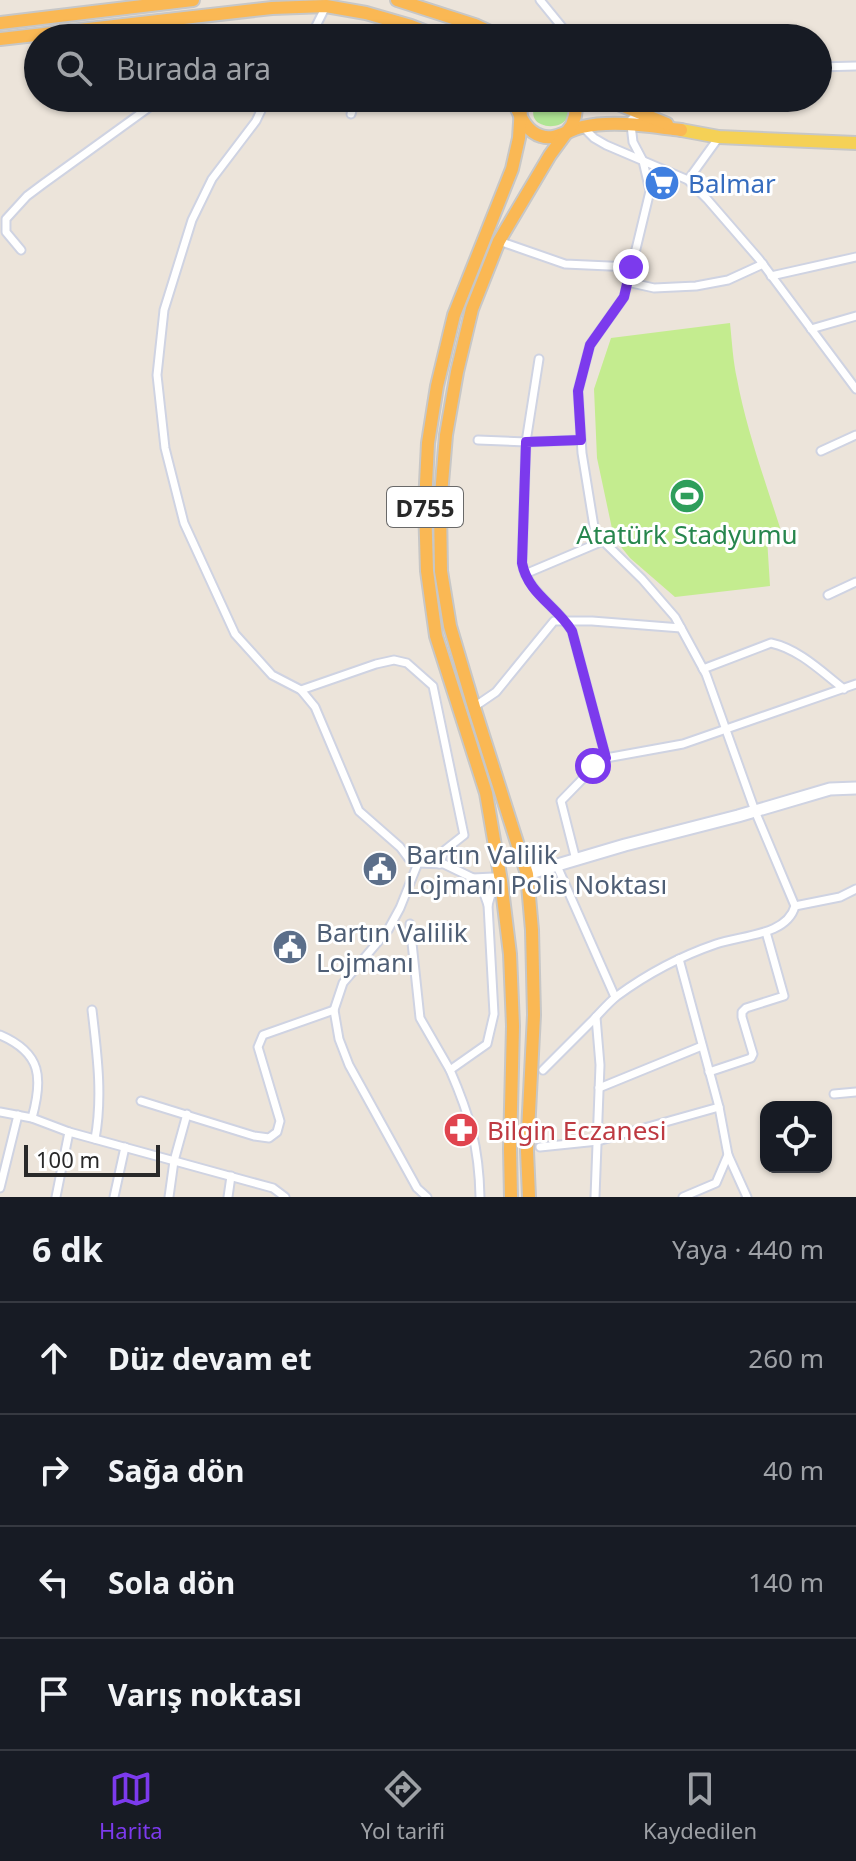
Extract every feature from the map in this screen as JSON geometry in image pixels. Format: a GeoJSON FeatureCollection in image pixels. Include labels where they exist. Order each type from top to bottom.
{"type":"FeatureCollection","features":[{"type":"Feature","properties":{"kind":"highway"},"geometry":{"type":"LineString","coordinates":[[0,23],[193,0]]}},
{"type":"Feature","properties":{"kind":"highway"},"geometry":{"type":"LineString","coordinates":[[397,0],[472,24]]}},
{"type":"Feature","properties":{"kind":"highway"},"geometry":{"type":"LineString","coordinates":[[132,24],[272,8],[326,6],[404,24]]}},
{"type":"Feature","properties":{"kind":"highway"},"geometry":{"type":"LineString","coordinates":[[0,39],[24,36]]}},
{"type":"Feature","properties":{"kind":"highway"},"geometry":{"type":"LineString","coordinates":[[519,112],[531,132],[548,138],[565,132],[579,122],[631,130],[644,120]]}},
{"type":"Feature","properties":{"kind":"highway"},"geometry":{"type":"LineString","coordinates":[[577,112],[579,122]]}},
{"type":"Feature","properties":{"kind":"highway"},"geometry":{"type":"LineString","coordinates":[[629,112],[644,120],[681,130]]}},
{"type":"Feature","properties":{"kind":"highway","name":"D755"},"geometry":{"type":"LineString","coordinates":[[511,1197],[513,1026],[510,954],[501,881],[486,793],[436,636],[427,571],[425,504],[430,429],[454,315],[512,169],[521,116]]}},
{"type":"Feature","properties":{"kind":"highway","name":"D755"},"geometry":{"type":"LineString","coordinates":[[529,1197],[527,1151],[534,1015],[527,874],[450,626],[441,571],[440,507],[446,435],[472,309],[499,241],[565,132]]}},
{"type":"Feature","properties":{"kind":"highway"},"geometry":{"type":"LineString","coordinates":[[501,881],[527,874]]}},
{"type":"Feature","properties":{"kind":"main road"},"geometry":{"type":"LineString","coordinates":[[681,130],[719,137],[856,143]]}},
{"type":"Feature","properties":{"kind":"main road"},"geometry":{"type":"LineString","coordinates":[[527,874],[830,789],[856,788]]}},
{"type":"Feature","properties":{"kind":"street"},"geometry":{"type":"LineString","coordinates":[[540,0],[560,24]]}},
{"type":"Feature","properties":{"kind":"street"},"geometry":{"type":"LineString","coordinates":[[317,24],[326,6]]}},
{"type":"Feature","properties":{"kind":"street"},"geometry":{"type":"LineString","coordinates":[[832,67],[856,66]]}},
{"type":"Feature","properties":{"kind":"street"},"geometry":{"type":"LineString","coordinates":[[21,250],[6,232],[6,219],[27,196],[143,112]]}},
{"type":"Feature","properties":{"kind":"street"},"geometry":{"type":"LineString","coordinates":[[260,112],[212,179],[192,220],[164,310],[157,375],[165,448],[184,523],[235,634],[272,675],[301,690],[315,707],[359,811],[400,847],[409,859],[418,863],[444,864],[473,878],[483,891],[488,905],[494,1014],[487,1044],[450,1070]]}},
{"type":"Feature","properties":{"kind":"street"},"geometry":{"type":"LineString","coordinates":[[579,122],[594,138],[606,145],[688,180],[763,264],[856,389]]}},
{"type":"Feature","properties":{"kind":"street"},"geometry":{"type":"LineString","coordinates":[[543,1070],[615,997],[679,959],[717,943],[766,932],[789,920],[795,906],[755,811],[703,669],[675,617],[595,533],[581,440],[578,391],[590,345],[624,297],[650,191],[631,130]]}},
{"type":"Feature","properties":{"kind":"street"},"geometry":{"type":"LineString","coordinates":[[688,180],[719,137]]}},
{"type":"Feature","properties":{"kind":"street"},"geometry":{"type":"LineString","coordinates":[[499,241],[565,264],[631,267]]}},
{"type":"Feature","properties":{"kind":"street"},"geometry":{"type":"LineString","coordinates":[[771,276],[856,257]]}},
{"type":"Feature","properties":{"kind":"street"},"geometry":{"type":"LineString","coordinates":[[627,282],[654,288],[696,286],[728,280],[763,264]]}},
{"type":"Feature","properties":{"kind":"street"},"geometry":{"type":"LineString","coordinates":[[811,329],[856,316]]}},
{"type":"Feature","properties":{"kind":"street"},"geometry":{"type":"LineString","coordinates":[[539,359],[526,442],[522,563],[530,585],[572,631],[606,758]]}},
{"type":"Feature","properties":{"kind":"street"},"geometry":{"type":"LineString","coordinates":[[821,451],[856,435]]}},
{"type":"Feature","properties":{"kind":"street"},"geometry":{"type":"LineString","coordinates":[[478,440],[581,440]]}},
{"type":"Feature","properties":{"kind":"street"},"geometry":{"type":"LineString","coordinates":[[525,574],[603,541]]}},
{"type":"Feature","properties":{"kind":"street"},"geometry":{"type":"LineString","coordinates":[[828,595],[856,582]]}},
{"type":"Feature","properties":{"kind":"street"},"geometry":{"type":"LineString","coordinates":[[474,707],[496,692],[554,621],[681,628]]}},
{"type":"Feature","properties":{"kind":"street"},"geometry":{"type":"LineString","coordinates":[[703,669],[771,643],[800,656],[844,689]]}},
{"type":"Feature","properties":{"kind":"street"},"geometry":{"type":"LineString","coordinates":[[301,690],[394,660],[407,663],[433,686],[464,835],[445,850],[439,864]]}},
{"type":"Feature","properties":{"kind":"street"},"geometry":{"type":"LineString","coordinates":[[576,860],[561,801],[593,766],[606,758],[683,744],[856,684]]}},
{"type":"Feature","properties":{"kind":"street"},"geometry":{"type":"LineString","coordinates":[[418,863],[388,930],[343,983],[334,1010],[339,1039],[349,1065],[417,1188],[427,1197]]}},
{"type":"Feature","properties":{"kind":"street"},"geometry":{"type":"LineString","coordinates":[[557,866],[615,997]]}},
{"type":"Feature","properties":{"kind":"street"},"geometry":{"type":"LineString","coordinates":[[473,878],[493,877],[501,881],[492,891],[488,905]]}},
{"type":"Feature","properties":{"kind":"street"},"geometry":{"type":"LineString","coordinates":[[795,906],[840,897],[856,889]]}},
{"type":"Feature","properties":{"kind":"street"},"geometry":{"type":"LineString","coordinates":[[410,924],[420,1018],[450,1070],[467,1111],[477,1150],[480,1197]]}},
{"type":"Feature","properties":{"kind":"street"},"geometry":{"type":"LineString","coordinates":[[709,1072],[751,1058],[753,1054],[742,1012],[784,996],[766,932]]}},
{"type":"Feature","properties":{"kind":"street"},"geometry":{"type":"LineString","coordinates":[[679,959],[719,1107],[728,1155],[747,1197]]}},
{"type":"Feature","properties":{"kind":"street"},"geometry":{"type":"LineString","coordinates":[[92,1010],[99,1092],[95,1139]]}},
{"type":"Feature","properties":{"kind":"street"},"geometry":{"type":"LineString","coordinates":[[141,1101],[269,1138],[277,1132],[280,1121],[258,1047],[263,1035],[334,1010]]}},
{"type":"Feature","properties":{"kind":"street"},"geometry":{"type":"LineString","coordinates":[[595,1197],[600,1065],[596,1017]]}},
{"type":"Feature","properties":{"kind":"street"},"geometry":{"type":"LineString","coordinates":[[0,1035],[25,1050],[36,1067],[39,1089],[32,1118]]}},
{"type":"Feature","properties":{"kind":"street"},"geometry":{"type":"LineString","coordinates":[[599,1088],[702,1046]]}},
{"type":"Feature","properties":{"kind":"street"},"geometry":{"type":"LineString","coordinates":[[834,1094],[856,1092]]}},
{"type":"Feature","properties":{"kind":"street"},"geometry":{"type":"LineString","coordinates":[[540,1147],[598,1141],[719,1107]]}},
{"type":"Feature","properties":{"kind":"street"},"geometry":{"type":"LineString","coordinates":[[0,1112],[32,1118],[69,1132],[273,1188],[285,1197]]}},
{"type":"Feature","properties":{"kind":"street"},"geometry":{"type":"LineString","coordinates":[[169,1197],[174,1161],[187,1114]]}},
{"type":"Feature","properties":{"kind":"street"},"geometry":{"type":"LineString","coordinates":[[0,1188],[18,1115]]}},
{"type":"Feature","properties":{"kind":"street"},"geometry":{"type":"LineString","coordinates":[[56,1197],[69,1132]]}},
{"type":"Feature","properties":{"kind":"street"},"geometry":{"type":"LineString","coordinates":[[114,1197],[125,1147]]}},
{"type":"Feature","properties":{"kind":"street"},"geometry":{"type":"LineString","coordinates":[[683,1197],[716,1183],[728,1155]]}},
{"type":"Feature","properties":{"kind":"street"},"geometry":{"type":"LineString","coordinates":[[228,1197],[231,1176]]}},
{"type":"Feature","properties":{"kind":"green space"},"geometry":{"type":"Polygon","coordinates":[[[533,112],[568,112],[566,119],[550,126],[535,119],[533,112]]]}},
{"type":"Feature","properties":{"kind":"green space","name":"Atatürk Stadyumu"},"geometry":{"type":"Polygon","coordinates":[[[730,323],[741,399],[782,534],[767,538],[770,586],[675,597],[630,558],[614,538],[597,458],[594,389],[611,338],[730,323]]]}},
{"type":"Feature","properties":{"kind":"place","name":"Balmar"},"geometry":{"type":"Point","coordinates":[662,183]}},
{"type":"Feature","properties":{"kind":"place","name":"Atatürk Stadyumu"},"geometry":{"type":"Point","coordinates":[687,496]}},
{"type":"Feature","properties":{"kind":"place","name":"Bartın Valilik Lojmanı Polis Noktası"},"geometry":{"type":"Point","coordinates":[380,869]}},
{"type":"Feature","properties":{"kind":"place","name":"Bartın Valilik Lojmanı"},"geometry":{"type":"Point","coordinates":[290,947]}},
{"type":"Feature","properties":{"kind":"place","name":"Bilgin Eczanesi"},"geometry":{"type":"Point","coordinates":[461,1130]}},
{"type":"Feature","properties":{"kind":"route"},"geometry":{"type":"LineString","coordinates":[[593,766],[606,758],[572,631],[530,585],[522,563],[526,442],[581,440],[578,391],[590,345],[624,297],[631,267]]}}]}
